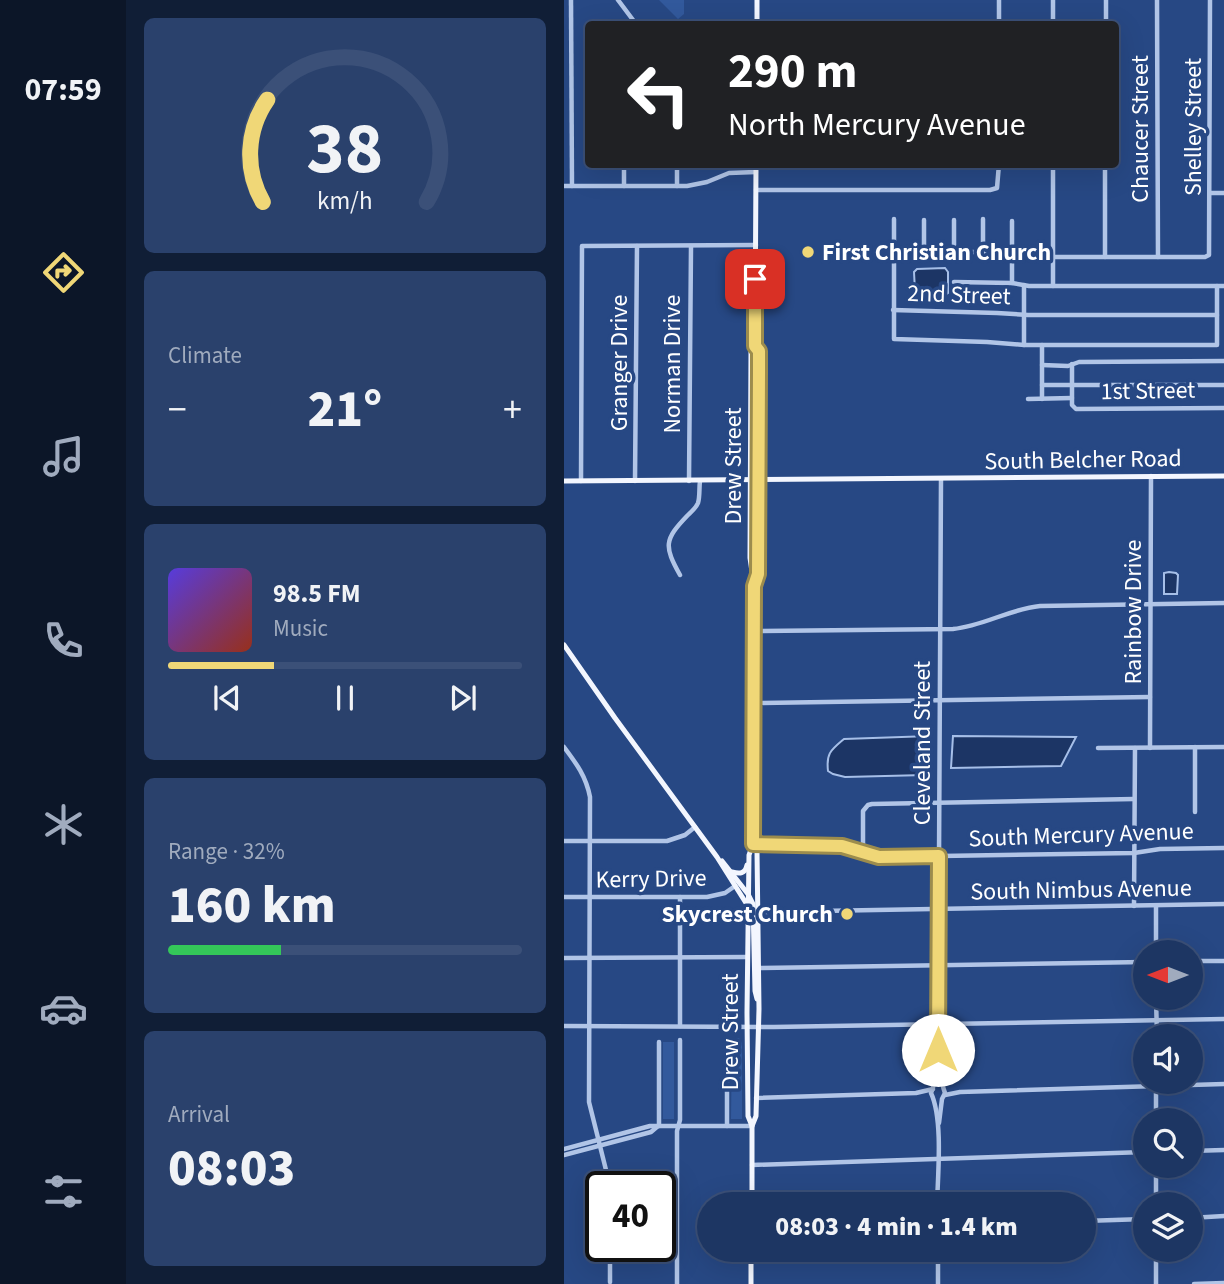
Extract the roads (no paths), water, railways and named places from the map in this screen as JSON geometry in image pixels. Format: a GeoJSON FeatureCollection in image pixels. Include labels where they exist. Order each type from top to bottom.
{"type":"FeatureCollection","features":[{"type":"Feature","properties":{"kind":"main road"},"geometry":{"type":"LineString","coordinates":[[757,0],[757,21]]}},
{"type":"Feature","properties":{"kind":"main road","name":"Drew Street"},"geometry":{"type":"LineString","coordinates":[[752,1126],[748,1116],[747,931],[749,855],[753,844],[754,586],[750,558],[751,351],[755,346],[756,168]]}},
{"type":"Feature","properties":{"kind":"main road","name":"Drew Street"},"geometry":{"type":"LineString","coordinates":[[754,586],[758,574],[759,351],[755,346]]}},
{"type":"Feature","properties":{"kind":"main road","name":"South Belcher Road"},"geometry":{"type":"LineString","coordinates":[[564,481],[1224,476]]}},
{"type":"Feature","properties":{"kind":"main road"},"geometry":{"type":"LineString","coordinates":[[564,645],[717,857],[748,907]]}},
{"type":"Feature","properties":{"kind":"main road","name":"Drew Street"},"geometry":{"type":"LineString","coordinates":[[753,844],[757,851],[759,912],[757,967]]}},
{"type":"Feature","properties":{"kind":"main road"},"geometry":{"type":"LineString","coordinates":[[732,872],[743,872],[749,855]]}},
{"type":"Feature","properties":{"kind":"main road"},"geometry":{"type":"LineString","coordinates":[[717,857],[748,894]]}},
{"type":"Feature","properties":{"kind":"main road","name":"Drew Street"},"geometry":{"type":"LineString","coordinates":[[748,894],[753,911],[759,1009],[755,1116],[752,1126],[752,1192]]}},
{"type":"Feature","properties":{"kind":"main road"},"geometry":{"type":"LineString","coordinates":[[747,931],[752,961],[757,967]]}},
{"type":"Feature","properties":{"kind":"main road"},"geometry":{"type":"LineString","coordinates":[[751,1262],[751,1284]]}},
{"type":"Feature","properties":{"kind":"street"},"geometry":{"type":"LineString","coordinates":[[571,0],[572,186]]}},
{"type":"Feature","properties":{"kind":"street"},"geometry":{"type":"LineString","coordinates":[[618,0],[634,21]]}},
{"type":"Feature","properties":{"kind":"street"},"geometry":{"type":"LineString","coordinates":[[999,0],[999,21]]}},
{"type":"Feature","properties":{"kind":"street"},"geometry":{"type":"LineString","coordinates":[[1053,0],[1053,21]]}},
{"type":"Feature","properties":{"kind":"street"},"geometry":{"type":"LineString","coordinates":[[1106,0],[1106,21]]}},
{"type":"Feature","properties":{"kind":"street","name":"Chaucer Street"},"geometry":{"type":"LineString","coordinates":[[1157,0],[1158,257]]}},
{"type":"Feature","properties":{"kind":"street","name":"Shelley Street"},"geometry":{"type":"LineString","coordinates":[[1158,257],[1209,255],[1210,0]]}},
{"type":"Feature","properties":{"kind":"street"},"geometry":{"type":"LineString","coordinates":[[624,168],[624,186]]}},
{"type":"Feature","properties":{"kind":"street"},"geometry":{"type":"LineString","coordinates":[[677,168],[677,186]]}},
{"type":"Feature","properties":{"kind":"street"},"geometry":{"type":"LineString","coordinates":[[564,186],[696,185],[728,173],[756,168]]}},
{"type":"Feature","properties":{"kind":"street"},"geometry":{"type":"LineString","coordinates":[[756,190],[989,190],[997,188],[999,168]]}},
{"type":"Feature","properties":{"kind":"street"},"geometry":{"type":"LineString","coordinates":[[1053,168],[1053,286]]}},
{"type":"Feature","properties":{"kind":"street"},"geometry":{"type":"LineString","coordinates":[[1105,168],[1105,257]]}},
{"type":"Feature","properties":{"kind":"street"},"geometry":{"type":"LineString","coordinates":[[1210,193],[1224,193]]}},
{"type":"Feature","properties":{"kind":"street"},"geometry":{"type":"LineString","coordinates":[[894,219],[894,339],[1024,345],[1217,345],[1217,286]]}},
{"type":"Feature","properties":{"kind":"street"},"geometry":{"type":"LineString","coordinates":[[983,219],[983,252]]}},
{"type":"Feature","properties":{"kind":"street"},"geometry":{"type":"LineString","coordinates":[[924,220],[924,252]]}},
{"type":"Feature","properties":{"kind":"street"},"geometry":{"type":"LineString","coordinates":[[954,220],[954,252]]}},
{"type":"Feature","properties":{"kind":"street"},"geometry":{"type":"LineString","coordinates":[[1012,221],[1012,283]]}},
{"type":"Feature","properties":{"kind":"street"},"geometry":{"type":"LineString","coordinates":[[582,481],[582,247],[756,245]]}},
{"type":"Feature","properties":{"kind":"street","name":"Granger Drive"},"geometry":{"type":"LineString","coordinates":[[635,481],[637,246]]}},
{"type":"Feature","properties":{"kind":"street","name":"Norman Drive"},"geometry":{"type":"LineString","coordinates":[[689,481],[691,247]]}},
{"type":"Feature","properties":{"kind":"street"},"geometry":{"type":"LineString","coordinates":[[894,252],[1012,252]]}},
{"type":"Feature","properties":{"kind":"street"},"geometry":{"type":"LineString","coordinates":[[1053,257],[1158,257]]}},
{"type":"Feature","properties":{"kind":"street"},"geometry":{"type":"LineString","coordinates":[[954,282],[1053,286],[1224,286]]}},
{"type":"Feature","properties":{"kind":"street"},"geometry":{"type":"LineString","coordinates":[[1024,285],[1024,345]]}},
{"type":"Feature","properties":{"kind":"street","name":"2nd Street"},"geometry":{"type":"LineString","coordinates":[[894,310],[1024,315],[1217,315]]}},
{"type":"Feature","properties":{"kind":"street"},"geometry":{"type":"LineString","coordinates":[[1042,345],[1042,399]]}},
{"type":"Feature","properties":{"kind":"street"},"geometry":{"type":"LineString","coordinates":[[1042,365],[1067,366],[1078,362],[1224,361]]}},
{"type":"Feature","properties":{"kind":"street"},"geometry":{"type":"LineString","coordinates":[[1028,399],[1072,398],[1072,364]]}},
{"type":"Feature","properties":{"kind":"street"},"geometry":{"type":"LineString","coordinates":[[1042,385],[1224,385]]}},
{"type":"Feature","properties":{"kind":"street","name":"1st Street"},"geometry":{"type":"LineString","coordinates":[[1072,398],[1073,408],[1224,408]]}},
{"type":"Feature","properties":{"kind":"street","name":"Rainbow Drive"},"geometry":{"type":"LineString","coordinates":[[1150,748],[1151,476]]}},
{"type":"Feature","properties":{"kind":"street","name":"Cleveland Street"},"geometry":{"type":"LineString","coordinates":[[934,1098],[939,1024],[941,478]]}},
{"type":"Feature","properties":{"kind":"street"},"geometry":{"type":"LineString","coordinates":[[680,575],[669,554],[669,542],[676,528],[697,506],[700,481]]}},
{"type":"Feature","properties":{"kind":"street"},"geometry":{"type":"LineString","coordinates":[[754,631],[940,629],[977,625],[1029,607],[1224,603]]}},
{"type":"Feature","properties":{"kind":"street"},"geometry":{"type":"LineString","coordinates":[[754,702],[1150,697]]}},
{"type":"Feature","properties":{"kind":"street"},"geometry":{"type":"LineString","coordinates":[[564,747],[582,771],[590,797],[589,1102],[607,1171]]}},
{"type":"Feature","properties":{"kind":"street"},"geometry":{"type":"LineString","coordinates":[[1195,747],[1195,812]]}},
{"type":"Feature","properties":{"kind":"street"},"geometry":{"type":"LineString","coordinates":[[1098,748],[1224,747]]}},
{"type":"Feature","properties":{"kind":"street"},"geometry":{"type":"LineString","coordinates":[[1134,906],[1135,748]]}},
{"type":"Feature","properties":{"kind":"street"},"geometry":{"type":"LineString","coordinates":[[863,852],[863,811],[868,806],[1134,800]]}},
{"type":"Feature","properties":{"kind":"street"},"geometry":{"type":"LineString","coordinates":[[564,841],[667,841],[685,835],[695,827]]}},
{"type":"Feature","properties":{"kind":"street","name":"South Mercury Avenue"},"geometry":{"type":"LineString","coordinates":[[753,844],[842,846],[879,857],[1134,853],[1160,849],[1224,848]]}},
{"type":"Feature","properties":{"kind":"street","name":"Kerry Drive"},"geometry":{"type":"LineString","coordinates":[[564,897],[717,896],[736,886]]}},
{"type":"Feature","properties":{"kind":"street"},"geometry":{"type":"LineString","coordinates":[[680,897],[680,1026]]}},
{"type":"Feature","properties":{"kind":"street","name":"South Nimbus Avenue"},"geometry":{"type":"LineString","coordinates":[[759,912],[1224,904]]}},
{"type":"Feature","properties":{"kind":"street"},"geometry":{"type":"LineString","coordinates":[[1156,906],[1156,940]]}},
{"type":"Feature","properties":{"kind":"street"},"geometry":{"type":"LineString","coordinates":[[564,958],[747,957]]}},
{"type":"Feature","properties":{"kind":"street"},"geometry":{"type":"LineString","coordinates":[[1203,961],[1224,961]]}},
{"type":"Feature","properties":{"kind":"street"},"geometry":{"type":"LineString","coordinates":[[757,967],[1133,962]]}},
{"type":"Feature","properties":{"kind":"street"},"geometry":{"type":"LineString","coordinates":[[1157,1010],[1157,1021]]}},
{"type":"Feature","properties":{"kind":"street"},"geometry":{"type":"LineString","coordinates":[[564,1026],[759,1027],[1224,1019]]}},
{"type":"Feature","properties":{"kind":"street"},"geometry":{"type":"LineString","coordinates":[[727,1039],[727,1126]]}},
{"type":"Feature","properties":{"kind":"street"},"geometry":{"type":"LineString","coordinates":[[677,1284],[680,1040]]}},
{"type":"Feature","properties":{"kind":"street"},"geometry":{"type":"LineString","coordinates":[[659,1042],[659,1126]]}},
{"type":"Feature","properties":{"kind":"street","name":"Cleveland Street"},"geometry":{"type":"LineString","coordinates":[[938,1050],[941,1055],[943,1097]]}},
{"type":"Feature","properties":{"kind":"street"},"geometry":{"type":"LineString","coordinates":[[1203,1084],[1224,1084]]}},
{"type":"Feature","properties":{"kind":"street"},"geometry":{"type":"LineString","coordinates":[[916,1093],[934,1098],[960,1092],[1133,1085]]}},
{"type":"Feature","properties":{"kind":"street"},"geometry":{"type":"LineString","coordinates":[[755,1098],[916,1093],[934,1088],[960,1092]]}},
{"type":"Feature","properties":{"kind":"street"},"geometry":{"type":"LineString","coordinates":[[938,1127],[943,1097]]}},
{"type":"Feature","properties":{"kind":"street"},"geometry":{"type":"LineString","coordinates":[[934,1098],[938,1127],[937,1192]]}},
{"type":"Feature","properties":{"kind":"street"},"geometry":{"type":"LineString","coordinates":[[564,1149],[650,1126],[752,1126]]}},
{"type":"Feature","properties":{"kind":"street"},"geometry":{"type":"LineString","coordinates":[[564,1155],[651,1132],[659,1126]]}},
{"type":"Feature","properties":{"kind":"street"},"geometry":{"type":"LineString","coordinates":[[1203,1151],[1224,1150]]}},
{"type":"Feature","properties":{"kind":"street"},"geometry":{"type":"LineString","coordinates":[[752,1165],[1133,1152]]}},
{"type":"Feature","properties":{"kind":"street"},"geometry":{"type":"LineString","coordinates":[[1203,1217],[1224,1216]]}},
{"type":"Feature","properties":{"kind":"street"},"geometry":{"type":"LineString","coordinates":[[1096,1221],[1133,1219]]}},
{"type":"Feature","properties":{"kind":"street"},"geometry":{"type":"LineString","coordinates":[[610,1262],[610,1282]]}},
{"type":"Feature","properties":{"kind":"street"},"geometry":{"type":"LineString","coordinates":[[937,1262],[938,1284]]}},
{"type":"Feature","properties":{"kind":"street"},"geometry":{"type":"LineString","coordinates":[[1156,1262],[1156,1284]]}},
{"type":"Feature","properties":{"kind":"street"},"geometry":{"type":"LineString","coordinates":[[1194,1284],[1224,1283]]}},
{"type":"Feature","properties":{"kind":"place","name":"First Christian Church"},"geometry":{"type":"Point","coordinates":[808,252]}},
{"type":"Feature","properties":{"kind":"place","name":"Skycrest Church"},"geometry":{"type":"Point","coordinates":[847,914]}}]}
